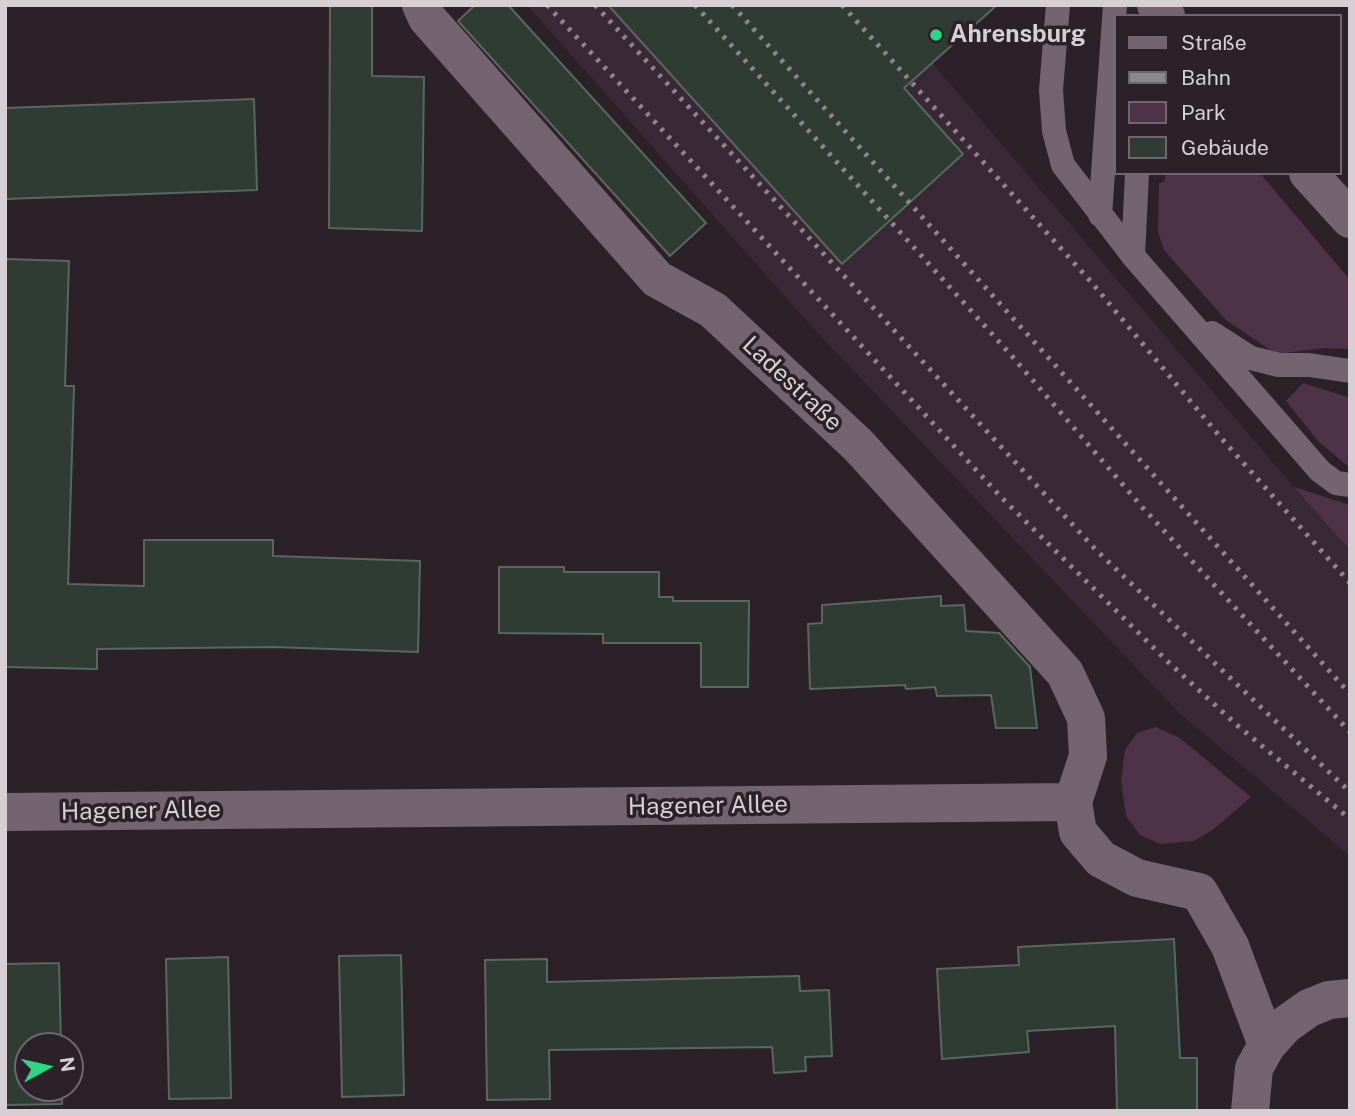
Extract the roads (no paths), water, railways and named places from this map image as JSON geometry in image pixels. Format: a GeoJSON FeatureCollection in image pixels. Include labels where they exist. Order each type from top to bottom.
{"type":"FeatureCollection","features":[{"type":"Feature","properties":{"kind":"street","name":"Ladestraße"},"geometry":{"type":"LineString","coordinates":[[421,5],[444,37],[657,279],[713,310],[858,445],[1065,673],[1086,718],[1088,756],[1073,802]]}},
{"type":"Feature","properties":{"kind":"street"},"geometry":{"type":"LineString","coordinates":[[1310,175],[1350,219]]}},
{"type":"Feature","properties":{"kind":"street","name":"Hagener Allee"},"geometry":{"type":"LineString","coordinates":[[5,812],[1073,802]]}},
{"type":"Feature","properties":{"kind":"street"},"geometry":{"type":"LineString","coordinates":[[1073,802],[1079,832],[1101,859],[1137,878],[1199,892],[1230,946],[1267,1045]]}},
{"type":"Feature","properties":{"kind":"street"},"geometry":{"type":"LineString","coordinates":[[1250,1111],[1254,1068],[1267,1045],[1285,1025],[1309,1007],[1329,1000],[1350,998]]}},
{"type":"Feature","properties":{"kind":"lane"},"geometry":{"type":"LineString","coordinates":[[1058,5],[1051,90],[1054,131],[1063,165],[1133,256],[1320,471],[1336,483],[1350,485]]}},
{"type":"Feature","properties":{"kind":"lane"},"geometry":{"type":"LineString","coordinates":[[1100,215],[1114,19]]}},
{"type":"Feature","properties":{"kind":"lane"},"geometry":{"type":"LineString","coordinates":[[1133,256],[1137,175]]}},
{"type":"Feature","properties":{"kind":"lane"},"geometry":{"type":"LineString","coordinates":[[1191,320],[1251,358],[1279,365],[1309,365],[1350,371]]}},
{"type":"Feature","properties":{"kind":"railway"},"geometry":{"type":"LineString","coordinates":[[547,5],[1001,497],[1166,660],[1238,726],[1350,819]]}},
{"type":"Feature","properties":{"kind":"railway"},"geometry":{"type":"LineString","coordinates":[[595,5],[1096,550],[1350,792]]}},
{"type":"Feature","properties":{"kind":"railway"},"geometry":{"type":"LineString","coordinates":[[695,5],[1011,355],[1143,508],[1350,732]]}},
{"type":"Feature","properties":{"kind":"railway"},"geometry":{"type":"LineString","coordinates":[[732,5],[1350,694]]}},
{"type":"Feature","properties":{"kind":"railway"},"geometry":{"type":"LineString","coordinates":[[842,5],[1092,283],[1222,439],[1350,583]]}},
{"type":"Feature","properties":{"kind":"place","name":"Ahrensburg"},"geometry":{"type":"Point","coordinates":[936,35]}}]}
